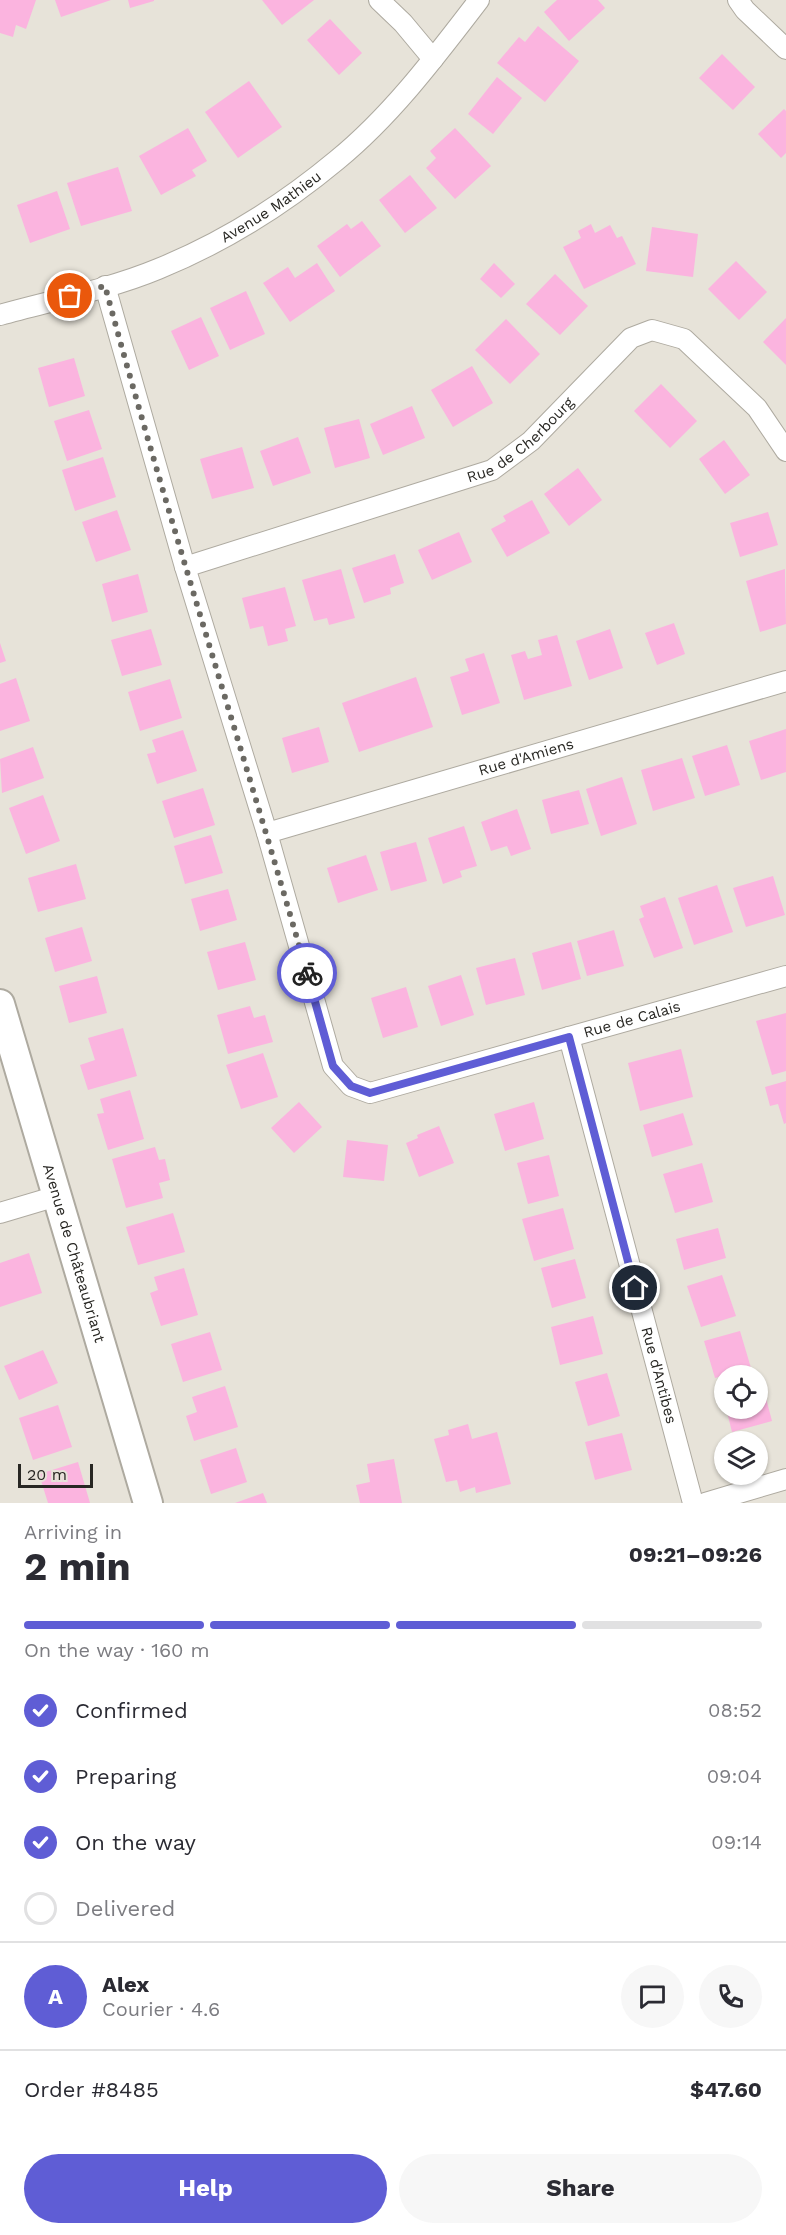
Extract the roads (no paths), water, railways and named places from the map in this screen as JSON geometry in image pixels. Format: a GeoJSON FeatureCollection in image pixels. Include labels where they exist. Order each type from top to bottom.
{"type":"FeatureCollection","features":[{"type":"Feature","properties":{"kind":"street"},"geometry":{"type":"LineString","coordinates":[[379,0],[403,23],[434,59]]}},
{"type":"Feature","properties":{"kind":"street","name":"Avenue Mathieu"},"geometry":{"type":"LineString","coordinates":[[0,315],[156,270],[204,248],[264,214],[337,160],[389,110],[434,59],[479,0]]}},
{"type":"Feature","properties":{"kind":"street"},"geometry":{"type":"LineString","coordinates":[[738,0],[745,10],[786,49]]}},
{"type":"Feature","properties":{"kind":"street","name":"Rue de Calais"},"geometry":{"type":"LineString","coordinates":[[105,286],[185,567],[267,833],[333,1066],[351,1086],[370,1093],[786,976]]}},
{"type":"Feature","properties":{"kind":"street","name":"Rue de Cherbourg"},"geometry":{"type":"LineString","coordinates":[[185,567],[492,470],[531,441],[632,338],[652,330],[684,339],[757,408],[786,451]]}},
{"type":"Feature","properties":{"kind":"street","name":"Rue d'Amiens"},"geometry":{"type":"LineString","coordinates":[[267,833],[786,681]]}},
{"type":"Feature","properties":{"kind":"street","name":"Avenue de Châteaubriant"},"geometry":{"type":"LineString","coordinates":[[0,1004],[148,1503]]}},
{"type":"Feature","properties":{"kind":"street","name":"Rue d'Antibes"},"geometry":{"type":"LineString","coordinates":[[569,1037],[693,1503]]}},
{"type":"Feature","properties":{"kind":"street"},"geometry":{"type":"LineString","coordinates":[[0,1213],[57,1196]]}},
{"type":"Feature","properties":{"kind":"street"},"geometry":{"type":"LineString","coordinates":[[705,1503],[786,1479]]}}]}
